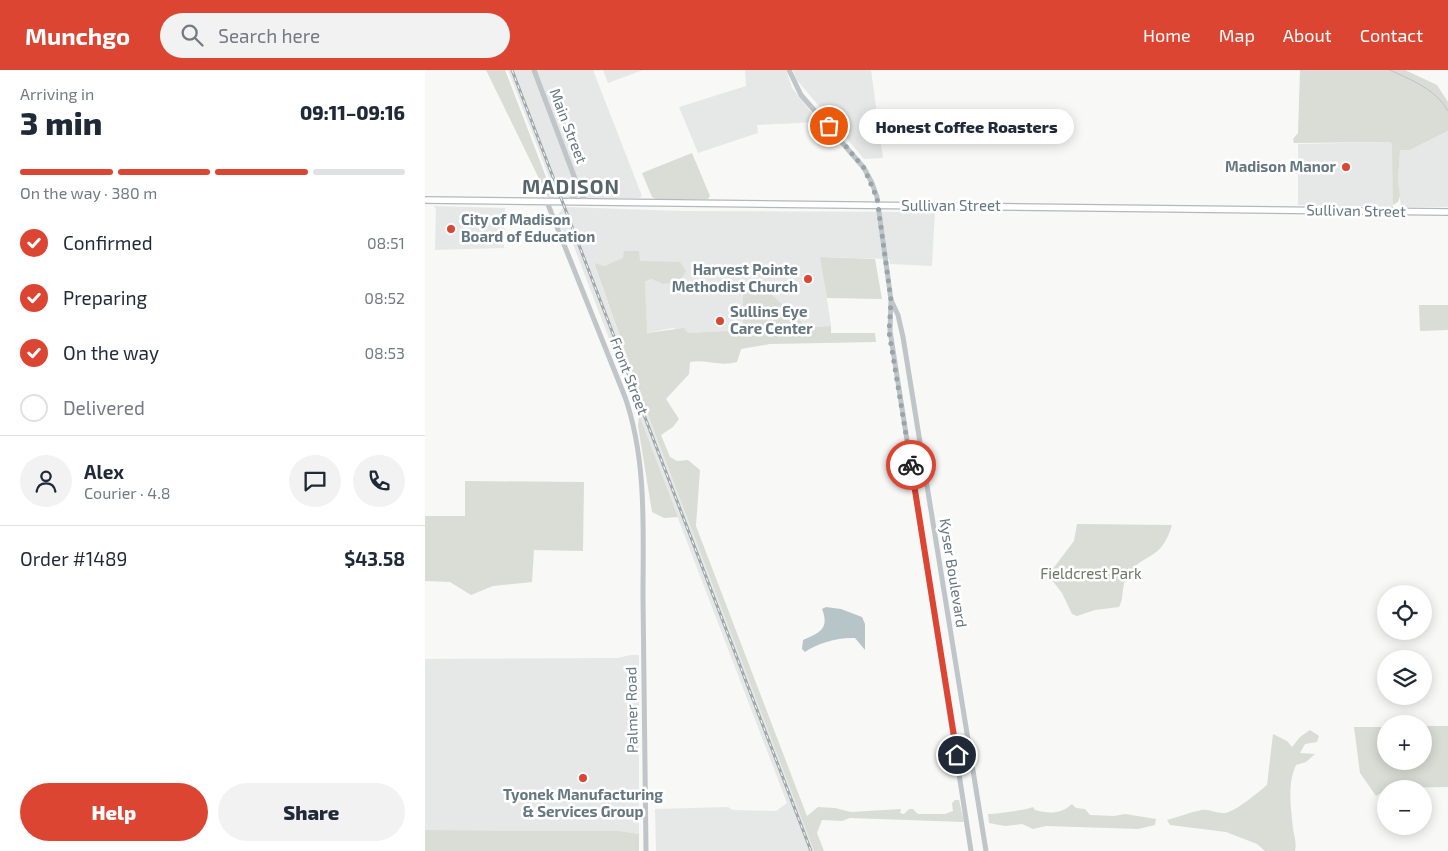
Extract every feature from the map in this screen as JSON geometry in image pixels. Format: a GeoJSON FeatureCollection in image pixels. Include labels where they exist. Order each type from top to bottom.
{"type":"FeatureCollection","features":[{"type":"Feature","properties":{"kind":"main road","name":"Sullivan Street"},"geometry":{"type":"LineString","coordinates":[[425,200],[1448,212]]}},
{"type":"Feature","properties":{"kind":"street","name":"Main Street"},"geometry":{"type":"LineString","coordinates":[[534,70],[577,184],[582,196],[588,202]]}},
{"type":"Feature","properties":{"kind":"street","name":"Kyser Boulevard"},"geometry":{"type":"LineString","coordinates":[[789,70],[801,95],[864,168],[872,184],[878,206],[891,300],[889,332],[971,851]]}},
{"type":"Feature","properties":{"kind":"street"},"geometry":{"type":"LineString","coordinates":[[569,202],[576,194],[577,184]]}},
{"type":"Feature","properties":{"kind":"street","name":"Front Street"},"geometry":{"type":"LineString","coordinates":[[547,202],[625,397],[635,429],[639,451],[643,568]]}},
{"type":"Feature","properties":{"kind":"street","name":"Kyser Boulevard"},"geometry":{"type":"LineString","coordinates":[[891,300],[898,315],[903,337],[986,851]]}},
{"type":"Feature","properties":{"kind":"street","name":"Palmer Road"},"geometry":{"type":"LineString","coordinates":[[643,568],[646,851]]}},
{"type":"Feature","properties":{"kind":"shaded area"},"geometry":{"type":"Polygon","coordinates":[[[508,70],[593,70],[642,196],[639,198],[557,198],[508,70]]]}},
{"type":"Feature","properties":{"kind":"shaded area"},"geometry":{"type":"Polygon","coordinates":[[[603,70],[643,70],[608,83],[603,70]]]}},
{"type":"Feature","properties":{"kind":"shaded area"},"geometry":{"type":"Polygon","coordinates":[[[745,70],[786,70],[792,88],[819,122],[757,125],[758,133],[698,153],[679,107],[746,86],[745,70]]]}},
{"type":"Feature","properties":{"kind":"shaded area"},"geometry":{"type":"Polygon","coordinates":[[[793,70],[871,70],[883,158],[864,159],[796,79],[793,70]]]}},
{"type":"Feature","properties":{"kind":"shaded area"},"geometry":{"type":"Polygon","coordinates":[[[1448,131],[1448,207],[1401,207],[1398,180],[1400,150],[1410,150],[1448,131]]]}},
{"type":"Feature","properties":{"kind":"shaded area"},"geometry":{"type":"Polygon","coordinates":[[[1391,142],[1393,145],[1393,207],[1298,205],[1298,144],[1391,142]]]}},
{"type":"Feature","properties":{"kind":"shaded area"},"geometry":{"type":"Polygon","coordinates":[[[434,206],[505,208],[504,248],[435,250],[436,209],[434,206]]]}},
{"type":"Feature","properties":{"kind":"shaded area"},"geometry":{"type":"Polygon","coordinates":[[[567,207],[682,211],[935,212],[932,266],[890,264],[889,259],[821,257],[831,326],[807,327],[770,293],[757,294],[743,291],[743,330],[688,333],[673,328],[646,333],[645,282],[651,279],[663,284],[639,261],[639,251],[624,251],[624,258],[604,266],[594,264],[645,407],[814,851],[656,851],[655,809],[728,807],[733,810],[776,811],[787,803],[571,239],[564,235],[557,216],[562,209],[567,207]]]}},
{"type":"Feature","properties":{"kind":"shaded area"},"geometry":{"type":"Polygon","coordinates":[[[826,607],[841,609],[862,617],[865,624],[865,650],[855,638],[829,641],[805,652],[802,649],[803,640],[814,635],[824,626],[825,621],[822,609],[826,607]]]}},
{"type":"Feature","properties":{"kind":"shaded area"},"geometry":{"type":"Polygon","coordinates":[[[639,655],[639,834],[620,831],[425,830],[425,659],[617,658],[639,655]]]}},
{"type":"Feature","properties":{"kind":"green space"},"geometry":{"type":"Polygon","coordinates":[[[486,70],[505,70],[554,198],[548,197],[486,70]]]}},
{"type":"Feature","properties":{"kind":"green space"},"geometry":{"type":"Polygon","coordinates":[[[1300,70],[1405,70],[1437,85],[1448,102],[1448,131],[1410,150],[1400,150],[1398,180],[1400,196],[1398,202],[1393,205],[1391,142],[1294,143],[1293,139],[1298,133],[1300,70]]]}},
{"type":"Feature","properties":{"kind":"green space"},"geometry":{"type":"Polygon","coordinates":[[[692,153],[710,196],[708,199],[656,199],[652,197],[642,173],[692,153]]]}},
{"type":"Feature","properties":{"kind":"green space"},"geometry":{"type":"Polygon","coordinates":[[[624,251],[639,251],[640,261],[680,262],[686,271],[679,282],[663,284],[651,279],[645,282],[647,333],[684,328],[688,333],[743,330],[743,291],[757,294],[770,293],[807,327],[831,326],[831,333],[875,333],[876,342],[770,344],[741,349],[737,362],[725,364],[701,361],[690,362],[689,374],[666,399],[679,419],[673,427],[661,435],[670,457],[677,461],[688,460],[700,470],[696,526],[807,816],[818,807],[835,808],[851,812],[901,809],[900,813],[904,814],[909,809],[913,809],[918,814],[945,814],[953,811],[952,803],[955,800],[959,800],[964,822],[850,818],[842,821],[822,820],[817,833],[824,851],[814,851],[645,407],[594,263],[604,266],[623,258],[624,251]]]}},
{"type":"Feature","properties":{"kind":"green space"},"geometry":{"type":"Polygon","coordinates":[[[820,257],[875,259],[882,299],[827,298],[820,257]]]}},
{"type":"Feature","properties":{"kind":"green space"},"geometry":{"type":"Polygon","coordinates":[[[1419,305],[1448,305],[1448,330],[1420,331],[1419,305]]]}},
{"type":"Feature","properties":{"kind":"green space"},"geometry":{"type":"Polygon","coordinates":[[[639,415],[678,517],[664,518],[652,512],[638,426],[639,415]]]}},
{"type":"Feature","properties":{"kind":"green space"},"geometry":{"type":"Polygon","coordinates":[[[465,481],[584,482],[583,551],[534,550],[532,582],[493,586],[471,595],[450,582],[425,581],[425,516],[465,516],[465,481]]]}},
{"type":"Feature","properties":{"kind":"green space","name":"Fieldcrest Park"},"geometry":{"type":"Polygon","coordinates":[[[1077,524],[1172,525],[1168,537],[1158,551],[1135,567],[1126,578],[1119,607],[1095,610],[1077,616],[1072,614],[1062,593],[1048,575],[1074,541],[1077,524]]]}},
{"type":"Feature","properties":{"kind":"green space"},"geometry":{"type":"Polygon","coordinates":[[[1432,726],[1448,726],[1448,787],[1432,787],[1432,780],[1377,780],[1376,796],[1360,773],[1354,727],[1377,727],[1377,770],[1432,770],[1432,726]]]}},
{"type":"Feature","properties":{"kind":"green space"},"geometry":{"type":"Polygon","coordinates":[[[1310,730],[1319,736],[1317,742],[1305,744],[1300,753],[1315,754],[1306,762],[1296,765],[1291,780],[1291,804],[1296,842],[1295,851],[1265,851],[1257,844],[1226,832],[1170,825],[1167,820],[1193,812],[1205,810],[1225,813],[1241,805],[1267,785],[1273,734],[1287,741],[1292,747],[1300,737],[1310,730]]]}},
{"type":"Feature","properties":{"kind":"green space"},"geometry":{"type":"Polygon","coordinates":[[[1072,804],[1076,808],[1085,809],[1090,815],[1114,816],[1125,814],[1156,819],[1155,825],[1138,829],[1046,826],[1033,829],[1022,824],[1005,826],[989,823],[988,814],[1011,812],[1033,807],[1035,810],[1055,812],[1064,810],[1072,804]]]}},
{"type":"Feature","properties":{"kind":"green space"},"geometry":{"type":"Polygon","coordinates":[[[425,830],[620,831],[639,834],[639,851],[425,851],[425,830]]]}},
{"type":"Feature","properties":{"kind":"waterway"},"geometry":{"type":"LineString","coordinates":[[1390,70],[1430,91],[1443,103],[1448,111]]}},
{"type":"Feature","properties":{"kind":"railway"},"geometry":{"type":"LineString","coordinates":[[512,70],[811,851]]}},
{"type":"Feature","properties":{"kind":"way so far"},"geometry":{"type":"LineString","coordinates":[[829,126],[864,168],[877,198],[891,300],[889,332],[911,465]]}},
{"type":"Feature","properties":{"kind":"place","name":"Honest Coffee Roasters"},"geometry":{"type":"Point","coordinates":[829,126]}},
{"type":"Feature","properties":{"kind":"place","name":"Madison Manor"},"geometry":{"type":"Point","coordinates":[1346,167]}},
{"type":"Feature","properties":{"kind":"place","name":"City of Madison Board of Education"},"geometry":{"type":"Point","coordinates":[451,229]}},
{"type":"Feature","properties":{"kind":"place","name":"Harvest Pointe Methodist Church"},"geometry":{"type":"Point","coordinates":[808,279]}},
{"type":"Feature","properties":{"kind":"place","name":"Sullins Eye Care Center"},"geometry":{"type":"Point","coordinates":[720,321]}},
{"type":"Feature","properties":{"kind":"place","name":"Tyonek Manufacturing & Services Group"},"geometry":{"type":"Point","coordinates":[583,778]}},
{"type":"Feature","properties":{"kind":"district","name":"MADISON"},"geometry":{"type":"Point","coordinates":[571,187]}},
{"type":"Feature","properties":{"kind":"route"},"geometry":{"type":"LineString","coordinates":[[911,465],[957,755]]}}]}
